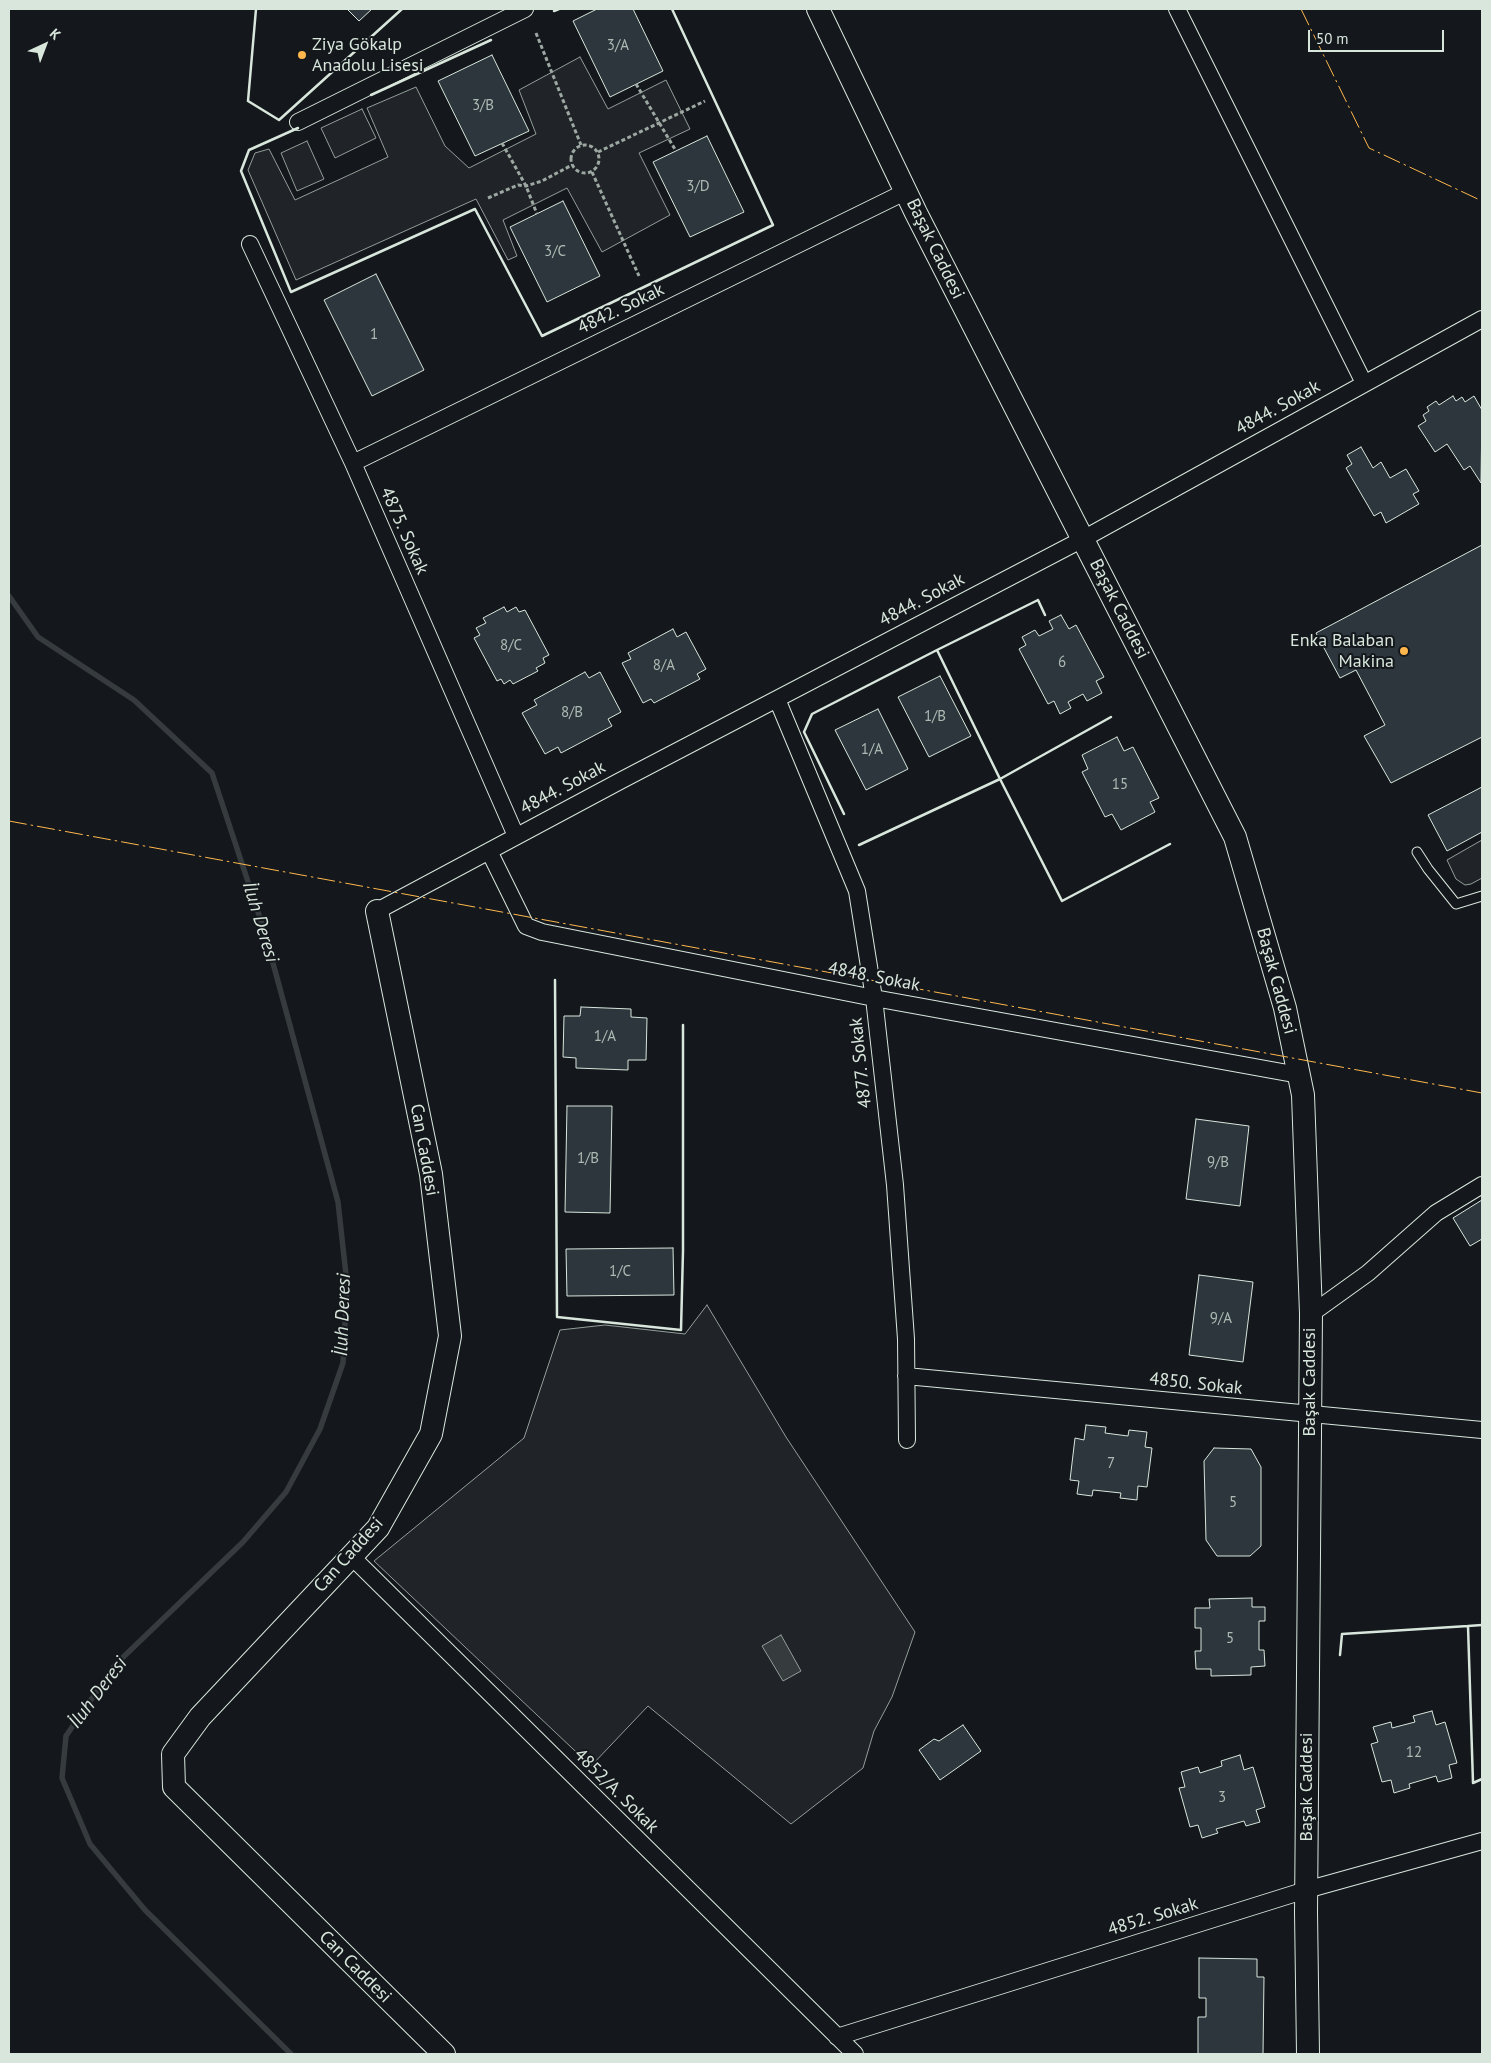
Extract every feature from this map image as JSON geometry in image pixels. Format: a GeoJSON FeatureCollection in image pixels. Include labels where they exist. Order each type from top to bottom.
{"type":"FeatureCollection","features":[{"type":"Feature","properties":{"kind":"street"},"geometry":{"type":"LineString","coordinates":[[298,122],[525,9]]}},
{"type":"Feature","properties":{"kind":"street","name":"Başak Caddesi"},"geometry":{"type":"LineString","coordinates":[[818,9],[916,213],[1235,837],[1285,1008],[1303,1095],[1311,1314],[1306,1890],[1308,2054]]}},
{"type":"Feature","properties":{"kind":"street"},"geometry":{"type":"LineString","coordinates":[[1178,9],[1364,383]]}},
{"type":"Feature","properties":{"kind":"street","name":"4842. Sokak"},"geometry":{"type":"LineString","coordinates":[[353,463],[907,191]]}},
{"type":"Feature","properties":{"kind":"street","name":"4875. Sokak"},"geometry":{"type":"LineString","coordinates":[[250,244],[353,463],[516,836]]}},
{"type":"Feature","properties":{"kind":"street","name":"4844. Sokak"},"geometry":{"type":"LineString","coordinates":[[377,911],[777,698],[1083,539],[1482,319]]}},
{"type":"Feature","properties":{"kind":"street","name":"4877. Sokak"},"geometry":{"type":"LineString","coordinates":[[777,698],[857,891],[874,998],[895,1185],[906,1339],[906,1440]]}},
{"type":"Feature","properties":{"kind":"street","name":"4848. Sokak"},"geometry":{"type":"LineString","coordinates":[[489,851],[526,926],[542,932],[874,998],[1299,1075]]}},
{"type":"Feature","properties":{"kind":"street","name":"Can Caddesi"},"geometry":{"type":"LineString","coordinates":[[377,911],[431,1174],[450,1336],[431,1434],[378,1528],[200,1717],[172,1754],[174,1787],[444,2054]]}},
{"type":"Feature","properties":{"kind":"street"},"geometry":{"type":"LineString","coordinates":[[1311,1314],[1368,1273],[1436,1213],[1482,1185]]}},
{"type":"Feature","properties":{"kind":"street","name":"4850. Sokak"},"geometry":{"type":"LineString","coordinates":[[906,1376],[1482,1430]]}},
{"type":"Feature","properties":{"kind":"street","name":"4852/A. Sokak"},"geometry":{"type":"LineString","coordinates":[[351,1556],[854,2054]]}},
{"type":"Feature","properties":{"kind":"street","name":"4852. Sokak"},"geometry":{"type":"LineString","coordinates":[[837,2037],[1306,1890],[1482,1841]]}},
{"type":"Feature","properties":{"kind":"lane"},"geometry":{"type":"LineString","coordinates":[[1417,852],[1456,904],[1482,896]]}},
{"type":"Feature","properties":{"kind":"path"},"geometry":{"type":"LineString","coordinates":[[536,34],[581,145]]}},
{"type":"Feature","properties":{"kind":"path"},"geometry":{"type":"LineString","coordinates":[[636,84],[676,151]]}},
{"type":"Feature","properties":{"kind":"path"},"geometry":{"type":"LineString","coordinates":[[598,152],[705,102]]}},
{"type":"Feature","properties":{"kind":"path"},"geometry":{"type":"LineString","coordinates":[[502,144],[526,186],[537,214]]}},
{"type":"Feature","properties":{"kind":"path"},"geometry":{"type":"LineString","coordinates":[[581,145],[591,146],[598,152],[600,161],[592,172],[583,174],[572,165],[571,156],[581,145]]}},
{"type":"Feature","properties":{"kind":"path"},"geometry":{"type":"LineString","coordinates":[[488,198],[518,185],[526,186],[542,181],[572,165]]}},
{"type":"Feature","properties":{"kind":"path"},"geometry":{"type":"LineString","coordinates":[[592,172],[639,276]]}},
{"type":"Feature","properties":{"kind":"shaded area"},"geometry":{"type":"Polygon","coordinates":[[[580,57],[608,109],[666,80],[690,129],[639,153],[670,215],[602,252],[567,188],[503,220],[517,256],[508,260],[476,199],[296,280],[248,170],[255,153],[269,149],[295,200],[388,157],[367,108],[416,87],[445,146],[469,168],[536,134],[519,90],[580,57]]]}},
{"type":"Feature","properties":{"kind":"shaded area"},"geometry":{"type":"Polygon","coordinates":[[[362,109],[376,138],[335,158],[321,128],[362,109]]]}},
{"type":"Feature","properties":{"kind":"shaded area"},"geometry":{"type":"Polygon","coordinates":[[[307,141],[324,179],[297,191],[281,153],[307,141]]]}},
{"type":"Feature","properties":{"kind":"shaded area"},"geometry":{"type":"Polygon","coordinates":[[[1482,840],[1482,878],[1465,885],[1456,879],[1447,860],[1482,840]]]}},
{"type":"Feature","properties":{"kind":"shaded area"},"geometry":{"type":"Polygon","coordinates":[[[707,1305],[786,1437],[915,1632],[892,1697],[874,1731],[863,1768],[791,1824],[648,1706],[591,1766],[374,1561],[524,1438],[560,1330],[605,1325],[685,1334],[707,1305]]]}},
{"type":"Feature","properties":{"kind":"shaded area"},"geometry":{"type":"Polygon","coordinates":[[[781,1635],[801,1671],[783,1681],[762,1646],[781,1635]]]}},
{"type":"Feature","properties":{"kind":"building"},"geometry":{"type":"Polygon","coordinates":[[[347,9],[372,9],[359,21],[347,9]]]}},
{"type":"Feature","properties":{"kind":"building"},"geometry":{"type":"Polygon","coordinates":[[[597,9],[633,9],[663,71],[610,97],[573,21],[597,9]]]}},
{"type":"Feature","properties":{"kind":"building"},"geometry":{"type":"Polygon","coordinates":[[[492,55],[529,131],[475,156],[438,81],[492,55]]]}},
{"type":"Feature","properties":{"kind":"building"},"geometry":{"type":"Polygon","coordinates":[[[707,136],[744,212],[690,237],[653,162],[707,136]]]}},
{"type":"Feature","properties":{"kind":"building"},"geometry":{"type":"Polygon","coordinates":[[[563,201],[600,276],[547,302],[510,227],[563,201]]]}},
{"type":"Feature","properties":{"kind":"building"},"geometry":{"type":"Polygon","coordinates":[[[376,274],[424,370],[372,396],[324,300],[376,274]]]}},
{"type":"Feature","properties":{"kind":"building"},"geometry":{"type":"Polygon","coordinates":[[[1453,396],[1456,401],[1462,397],[1465,402],[1474,396],[1482,410],[1481,483],[1470,466],[1464,470],[1447,444],[1435,452],[1418,426],[1426,421],[1423,415],[1429,411],[1427,407],[1436,401],[1439,405],[1453,396]]]}},
{"type":"Feature","properties":{"kind":"building"},"geometry":{"type":"Polygon","coordinates":[[[1361,447],[1373,468],[1381,462],[1390,478],[1406,469],[1419,491],[1413,494],[1419,504],[1386,523],[1381,512],[1374,516],[1346,468],[1352,464],[1347,455],[1361,447]]]}},
{"type":"Feature","properties":{"kind":"building","name":"Enka Balaban Makina"},"geometry":{"type":"Polygon","coordinates":[[[1482,545],[1482,737],[1391,783],[1364,736],[1385,725],[1356,670],[1340,678],[1316,633],[1482,545]]]}},
{"type":"Feature","properties":{"kind":"building"},"geometry":{"type":"Polygon","coordinates":[[[504,607],[507,612],[516,607],[519,612],[525,610],[549,655],[543,658],[545,663],[536,668],[538,671],[513,684],[510,680],[504,684],[501,679],[497,681],[474,638],[480,635],[476,628],[486,623],[483,618],[504,607]]]}},
{"type":"Feature","properties":{"kind":"building"},"geometry":{"type":"Polygon","coordinates":[[[1061,615],[1069,629],[1076,625],[1104,677],[1096,681],[1102,693],[1087,701],[1083,694],[1068,702],[1071,708],[1060,714],[1054,701],[1048,704],[1019,649],[1026,645],[1022,637],[1035,630],[1039,636],[1053,629],[1049,621],[1061,615]]]}},
{"type":"Feature","properties":{"kind":"building"},"geometry":{"type":"Polygon","coordinates":[[[673,629],[677,637],[686,632],[706,669],[697,674],[700,679],[654,703],[651,699],[643,703],[622,663],[631,659],[628,653],[673,629]]]}},
{"type":"Feature","properties":{"kind":"building"},"geometry":{"type":"Polygon","coordinates":[[[585,672],[589,678],[600,672],[621,712],[608,719],[612,726],[561,753],[558,747],[545,754],[522,713],[537,705],[534,700],[585,672]]]}},
{"type":"Feature","properties":{"kind":"building"},"geometry":{"type":"Polygon","coordinates":[[[940,676],[971,736],[929,757],[898,697],[940,676]]]}},
{"type":"Feature","properties":{"kind":"building"},"geometry":{"type":"Polygon","coordinates":[[[878,709],[908,769],[866,790],[835,730],[878,709]]]}},
{"type":"Feature","properties":{"kind":"building"},"geometry":{"type":"Polygon","coordinates":[[[1117,737],[1124,751],[1133,747],[1159,798],[1150,802],[1155,812],[1121,830],[1112,814],[1105,817],[1082,772],[1088,769],[1082,755],[1117,737]]]}},
{"type":"Feature","properties":{"kind":"building"},"geometry":{"type":"Polygon","coordinates":[[[1482,787],[1482,832],[1447,851],[1428,815],[1482,787]]]}},
{"type":"Feature","properties":{"kind":"building"},"geometry":{"type":"Polygon","coordinates":[[[581,1007],[631,1009],[631,1017],[647,1018],[646,1060],[628,1060],[628,1070],[576,1068],[576,1058],[563,1057],[564,1016],[580,1016],[581,1007]]]}},
{"type":"Feature","properties":{"kind":"building"},"geometry":{"type":"Polygon","coordinates":[[[567,1106],[612,1106],[610,1213],[565,1212],[567,1106]]]}},
{"type":"Feature","properties":{"kind":"building"},"geometry":{"type":"Polygon","coordinates":[[[1196,1119],[1249,1126],[1240,1206],[1186,1199],[1196,1119]]]}},
{"type":"Feature","properties":{"kind":"building"},"geometry":{"type":"Polygon","coordinates":[[[1482,1200],[1482,1239],[1470,1246],[1453,1218],[1482,1200]]]}},
{"type":"Feature","properties":{"kind":"building"},"geometry":{"type":"Polygon","coordinates":[[[673,1248],[674,1295],[567,1296],[566,1249],[673,1248]]]}},
{"type":"Feature","properties":{"kind":"building"},"geometry":{"type":"Polygon","coordinates":[[[1199,1275],[1253,1282],[1243,1362],[1189,1355],[1199,1275]]]}},
{"type":"Feature","properties":{"kind":"building"},"geometry":{"type":"Polygon","coordinates":[[[1086,1425],[1106,1427],[1105,1433],[1128,1436],[1129,1430],[1147,1432],[1145,1447],[1152,1448],[1147,1487],[1138,1486],[1137,1500],[1120,1498],[1121,1493],[1093,1490],[1092,1496],[1077,1494],[1079,1481],[1070,1480],[1075,1438],[1084,1440],[1086,1425]]]}},
{"type":"Feature","properties":{"kind":"building"},"geometry":{"type":"Polygon","coordinates":[[[1214,1448],[1251,1449],[1261,1467],[1261,1546],[1250,1556],[1217,1556],[1206,1540],[1204,1461],[1214,1448]]]}},
{"type":"Feature","properties":{"kind":"building"},"geometry":{"type":"Polygon","coordinates":[[[1252,1598],[1252,1607],[1265,1607],[1265,1621],[1259,1621],[1259,1650],[1264,1650],[1265,1666],[1251,1667],[1251,1675],[1211,1676],[1211,1669],[1196,1669],[1195,1651],[1201,1651],[1201,1628],[1195,1628],[1195,1608],[1210,1608],[1209,1599],[1252,1598]]]}},
{"type":"Feature","properties":{"kind":"building"},"geometry":{"type":"Polygon","coordinates":[[[1432,1711],[1436,1725],[1445,1722],[1457,1763],[1449,1765],[1452,1778],[1438,1782],[1436,1776],[1409,1784],[1410,1788],[1394,1793],[1391,1780],[1382,1782],[1371,1744],[1378,1742],[1373,1727],[1391,1722],[1392,1728],[1415,1722],[1413,1716],[1432,1711]]]}},
{"type":"Feature","properties":{"kind":"building"},"geometry":{"type":"Polygon","coordinates":[[[963,1725],[981,1751],[940,1780],[919,1750],[934,1739],[939,1741],[963,1725]]]}},
{"type":"Feature","properties":{"kind":"building"},"geometry":{"type":"Polygon","coordinates":[[[1240,1755],[1244,1770],[1253,1767],[1265,1807],[1256,1810],[1260,1822],[1246,1826],[1244,1821],[1216,1829],[1218,1833],[1202,1838],[1198,1825],[1190,1827],[1179,1788],[1185,1787],[1181,1772],[1198,1767],[1200,1773],[1222,1766],[1221,1761],[1240,1755]]]}},
{"type":"Feature","properties":{"kind":"building"},"geometry":{"type":"Polygon","coordinates":[[[1199,1958],[1257,1959],[1257,1977],[1264,1977],[1263,2054],[1198,2054],[1198,2017],[1206,2017],[1206,1998],[1199,1998],[1199,1958]]]}},
{"type":"Feature","properties":{"kind":"waterway","name":"İluh Deresi"},"geometry":{"type":"LineString","coordinates":[[9,596],[38,637],[134,700],[212,773],[264,930],[338,1202],[347,1284],[343,1363],[320,1429],[286,1492],[243,1542],[115,1665],[66,1736],[62,1778],[90,1844],[145,1910],[291,2054]]}},
{"type":"Feature","properties":{"kind":"wall"},"geometry":{"type":"LineString","coordinates":[[256,9],[248,101],[279,120],[402,9]]}},
{"type":"Feature","properties":{"kind":"wall"},"geometry":{"type":"LineString","coordinates":[[554,11],[559,9]]}},
{"type":"Feature","properties":{"kind":"wall"},"geometry":{"type":"LineString","coordinates":[[298,128],[249,150],[241,171],[291,292],[475,209],[542,336],[773,225],[672,9]]}},
{"type":"Feature","properties":{"kind":"wall"},"geometry":{"type":"LineString","coordinates":[[371,95],[491,40]]}},
{"type":"Feature","properties":{"kind":"wall"},"geometry":{"type":"LineString","coordinates":[[1045,615],[1038,600],[937,650],[1000,779],[1111,717]]}},
{"type":"Feature","properties":{"kind":"wall"},"geometry":{"type":"LineString","coordinates":[[844,814],[804,732],[812,714],[937,650]]}},
{"type":"Feature","properties":{"kind":"wall"},"geometry":{"type":"LineString","coordinates":[[859,845],[1000,779],[1062,901],[1170,844]]}},
{"type":"Feature","properties":{"kind":"wall"},"geometry":{"type":"LineString","coordinates":[[555,980],[557,1317],[681,1330],[683,1025]]}},
{"type":"Feature","properties":{"kind":"wall"},"geometry":{"type":"LineString","coordinates":[[1482,1625],[1468,1626],[1473,1783],[1482,1779]]}},
{"type":"Feature","properties":{"kind":"wall"},"geometry":{"type":"LineString","coordinates":[[1340,1655],[1342,1634],[1468,1626]]}},
{"type":"Feature","properties":{"kind":"power"},"geometry":{"type":"LineString","coordinates":[[1301,9],[1369,148],[1482,201]]}},
{"type":"Feature","properties":{"kind":"power"},"geometry":{"type":"LineString","coordinates":[[9,821],[1482,1093]]}},
{"type":"Feature","properties":{"kind":"place","name":"Ziya Gökalp Anadolu Lisesi"},"geometry":{"type":"Point","coordinates":[302,55]}},
{"type":"Feature","properties":{"kind":"place","name":"Enka Balaban Makina"},"geometry":{"type":"Point","coordinates":[1404,651]}}]}
